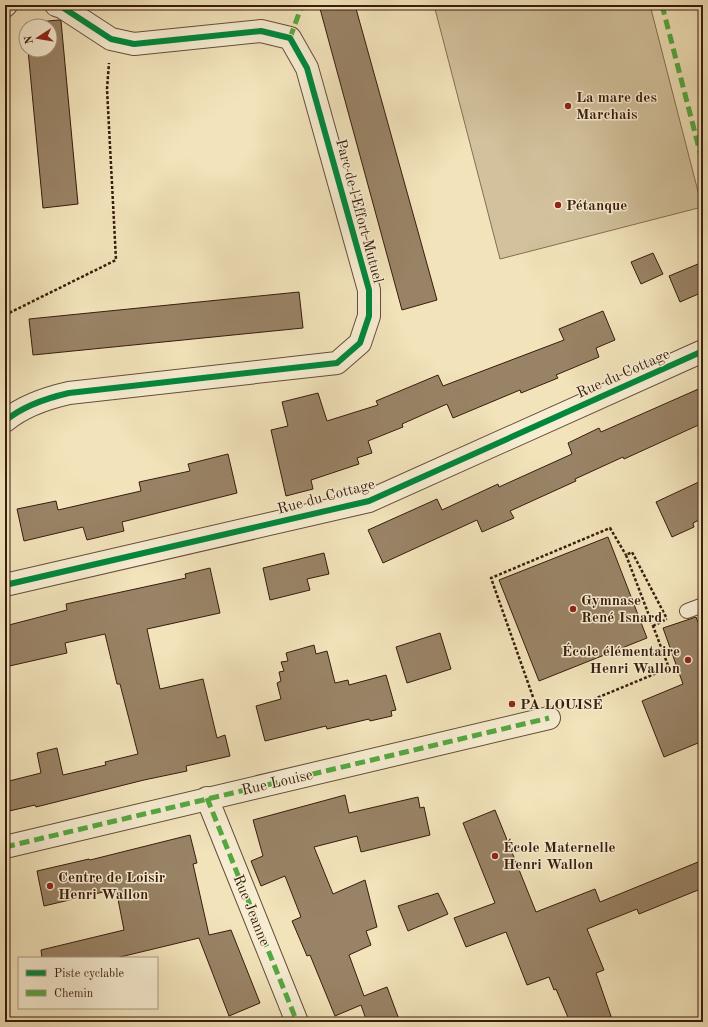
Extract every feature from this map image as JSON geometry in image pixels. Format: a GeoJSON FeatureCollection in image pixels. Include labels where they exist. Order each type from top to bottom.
{"type":"FeatureCollection","features":[{"type":"Feature","properties":{"kind":"street","name":"Parc de l'Effort Mutuel"},"geometry":{"type":"LineString","coordinates":[[5,421],[14,413],[51,397],[69,393],[337,363],[360,343],[369,316],[369,290],[307,68],[290,38],[261,31],[134,44],[111,39],[62,7],[56,5]]}},
{"type":"Feature","properties":{"kind":"street","name":"Rue du Cottage"},"geometry":{"type":"LineString","coordinates":[[5,585],[369,501],[703,351]]}},
{"type":"Feature","properties":{"kind":"street","name":"Rue Louise"},"geometry":{"type":"LineString","coordinates":[[5,847],[545,719]]}},
{"type":"Feature","properties":{"kind":"street","name":"Rue Jeanne"},"geometry":{"type":"LineString","coordinates":[[207,798],[297,1022]]}},
{"type":"Feature","properties":{"kind":"lane"},"geometry":{"type":"LineString","coordinates":[[687,611],[703,606]]}},
{"type":"Feature","properties":{"kind":"path"},"geometry":{"type":"LineString","coordinates":[[5,315],[116,260],[107,89],[111,39]]}},
{"type":"Feature","properties":{"kind":"path"},"geometry":{"type":"LineString","coordinates":[[610,528],[626,555],[653,626],[669,668],[545,719],[490,578],[610,528]]}},
{"type":"Feature","properties":{"kind":"path"},"geometry":{"type":"LineString","coordinates":[[626,555],[632,552],[667,619]]}},
{"type":"Feature","properties":{"kind":"path"},"geometry":{"type":"LineString","coordinates":[[653,626],[687,611]]}},
{"type":"Feature","properties":{"kind":"shaded area","name":"La mare des Marchais"},"geometry":{"type":"Polygon","coordinates":[[[434,5],[650,5],[702,207],[500,259],[434,5]]]}},
{"type":"Feature","properties":{"kind":"building"},"geometry":{"type":"Polygon","coordinates":[[[319,5],[355,5],[437,300],[402,310],[319,5]]]}},
{"type":"Feature","properties":{"kind":"building"},"geometry":{"type":"Polygon","coordinates":[[[59,20],[61,21],[78,204],[43,208],[29,58],[58,58],[59,20]]]}},
{"type":"Feature","properties":{"kind":"building"},"geometry":{"type":"Polygon","coordinates":[[[653,253],[663,274],[641,284],[631,262],[653,253]]]}},
{"type":"Feature","properties":{"kind":"building"},"geometry":{"type":"Polygon","coordinates":[[[698,264],[703,274],[703,292],[680,302],[669,276],[698,264]]]}},
{"type":"Feature","properties":{"kind":"building"},"geometry":{"type":"Polygon","coordinates":[[[299,292],[303,328],[33,355],[29,319],[299,292]]]}},
{"type":"Feature","properties":{"kind":"building"},"geometry":{"type":"Polygon","coordinates":[[[603,311],[615,340],[596,348],[599,357],[556,375],[558,378],[521,393],[520,390],[453,418],[447,404],[402,424],[403,427],[368,441],[372,453],[357,458],[359,464],[311,480],[313,489],[286,496],[271,430],[288,426],[282,402],[318,393],[327,421],[378,405],[376,401],[438,375],[443,386],[564,340],[559,329],[603,311]]]}},
{"type":"Feature","properties":{"kind":"building"},"geometry":{"type":"Polygon","coordinates":[[[703,387],[703,423],[624,459],[623,457],[575,479],[576,481],[510,511],[514,518],[482,532],[477,520],[383,563],[368,530],[437,499],[442,510],[498,484],[499,487],[572,454],[568,443],[599,428],[601,432],[703,387]]]}},
{"type":"Feature","properties":{"kind":"building"},"geometry":{"type":"Polygon","coordinates":[[[228,454],[237,493],[122,522],[124,531],[87,540],[83,527],[24,541],[17,509],[56,501],[58,510],[141,491],[139,482],[190,471],[188,464],[228,454]]]}},
{"type":"Feature","properties":{"kind":"building"},"geometry":{"type":"Polygon","coordinates":[[[703,480],[703,518],[693,523],[694,527],[672,537],[656,502],[703,480]]]}},
{"type":"Feature","properties":{"kind":"building","name":"Gymnase René Isnard"},"geometry":{"type":"Polygon","coordinates":[[[608,537],[647,638],[539,681],[499,580],[608,537]]]}},
{"type":"Feature","properties":{"kind":"building"},"geometry":{"type":"Polygon","coordinates":[[[324,553],[329,574],[307,579],[310,590],[270,600],[263,568],[324,553]]]}},
{"type":"Feature","properties":{"kind":"building"},"geometry":{"type":"Polygon","coordinates":[[[210,568],[220,613],[147,629],[160,689],[203,679],[217,738],[225,735],[230,756],[186,766],[187,771],[144,780],[36,807],[35,805],[5,812],[5,782],[41,773],[37,753],[57,748],[63,775],[106,765],[105,762],[138,754],[120,684],[117,684],[105,634],[65,643],[67,653],[5,667],[5,626],[67,610],[66,604],[186,578],[185,574],[210,568]]]}},
{"type":"Feature","properties":{"kind":"building"},"geometry":{"type":"Polygon","coordinates":[[[696,617],[703,635],[703,741],[664,757],[642,701],[683,684],[663,628],[696,617]]]}},
{"type":"Feature","properties":{"kind":"building"},"geometry":{"type":"Polygon","coordinates":[[[440,633],[451,669],[407,683],[396,647],[440,633]]]}},
{"type":"Feature","properties":{"kind":"building"},"geometry":{"type":"Polygon","coordinates":[[[314,645],[316,654],[327,651],[335,683],[348,680],[349,685],[386,675],[396,710],[391,711],[392,716],[370,721],[369,719],[327,729],[326,726],[265,741],[256,706],[281,699],[277,683],[281,681],[279,672],[284,671],[281,662],[288,661],[286,653],[314,645]]]}},
{"type":"Feature","properties":{"kind":"building"},"geometry":{"type":"Polygon","coordinates":[[[345,795],[349,813],[418,797],[420,808],[424,807],[430,835],[361,852],[357,836],[314,847],[333,894],[365,880],[377,927],[366,931],[371,945],[349,955],[364,996],[387,987],[400,1022],[367,1022],[361,1005],[335,1016],[310,955],[307,956],[292,921],[301,917],[285,876],[261,886],[251,861],[263,856],[253,820],[345,795]]]}},
{"type":"Feature","properties":{"kind":"building"},"geometry":{"type":"Polygon","coordinates":[[[495,810],[536,912],[595,889],[600,902],[703,860],[703,888],[639,914],[637,909],[587,929],[604,970],[596,973],[613,1022],[570,1022],[556,989],[554,990],[549,977],[527,985],[506,932],[466,947],[454,918],[495,903],[463,823],[495,810]]]}},
{"type":"Feature","properties":{"kind":"building"},"geometry":{"type":"Polygon","coordinates":[[[190,835],[197,863],[193,864],[209,935],[231,930],[260,1003],[229,1016],[199,938],[120,957],[42,957],[41,950],[124,930],[116,889],[44,906],[37,871],[90,860],[190,835]]]}},
{"type":"Feature","properties":{"kind":"building"},"geometry":{"type":"Polygon","coordinates":[[[438,893],[448,914],[408,931],[398,906],[438,893]]]}},
{"type":"Feature","properties":{"kind":"marked path"},"geometry":{"type":"LineString","coordinates":[[290,38],[302,5]]}},
{"type":"Feature","properties":{"kind":"marked path"},"geometry":{"type":"LineString","coordinates":[[662,5],[703,164]]}},
{"type":"Feature","properties":{"kind":"marked path"},"geometry":{"type":"LineString","coordinates":[[5,847],[549,718]]}},
{"type":"Feature","properties":{"kind":"marked path"},"geometry":{"type":"LineString","coordinates":[[207,798],[297,1022]]}},
{"type":"Feature","properties":{"kind":"cycle path"},"geometry":{"type":"LineString","coordinates":[[5,421],[36,403],[69,393],[337,363],[360,343],[369,316],[369,290],[307,68],[290,38],[261,31],[134,44],[111,39],[62,7],[56,5]]}},
{"type":"Feature","properties":{"kind":"cycle path"},"geometry":{"type":"LineString","coordinates":[[5,585],[369,501],[703,351]]}},
{"type":"Feature","properties":{"kind":"place","name":"La mare des Marchais"},"geometry":{"type":"Point","coordinates":[568,106]}},
{"type":"Feature","properties":{"kind":"place","name":"Pétanque"},"geometry":{"type":"Point","coordinates":[558,205]}},
{"type":"Feature","properties":{"kind":"place","name":"Gymnase René Isnard"},"geometry":{"type":"Point","coordinates":[573,609]}},
{"type":"Feature","properties":{"kind":"place","name":"École élémentaire Henri Wallon"},"geometry":{"type":"Point","coordinates":[688,660]}},
{"type":"Feature","properties":{"kind":"place","name":"PA LOUISE"},"geometry":{"type":"Point","coordinates":[512,704]}},
{"type":"Feature","properties":{"kind":"place","name":"École Maternelle Henri Wallon"},"geometry":{"type":"Point","coordinates":[495,856]}},
{"type":"Feature","properties":{"kind":"place","name":"Centre de Loisir Henri Wallon"},"geometry":{"type":"Point","coordinates":[50,886]}}]}
